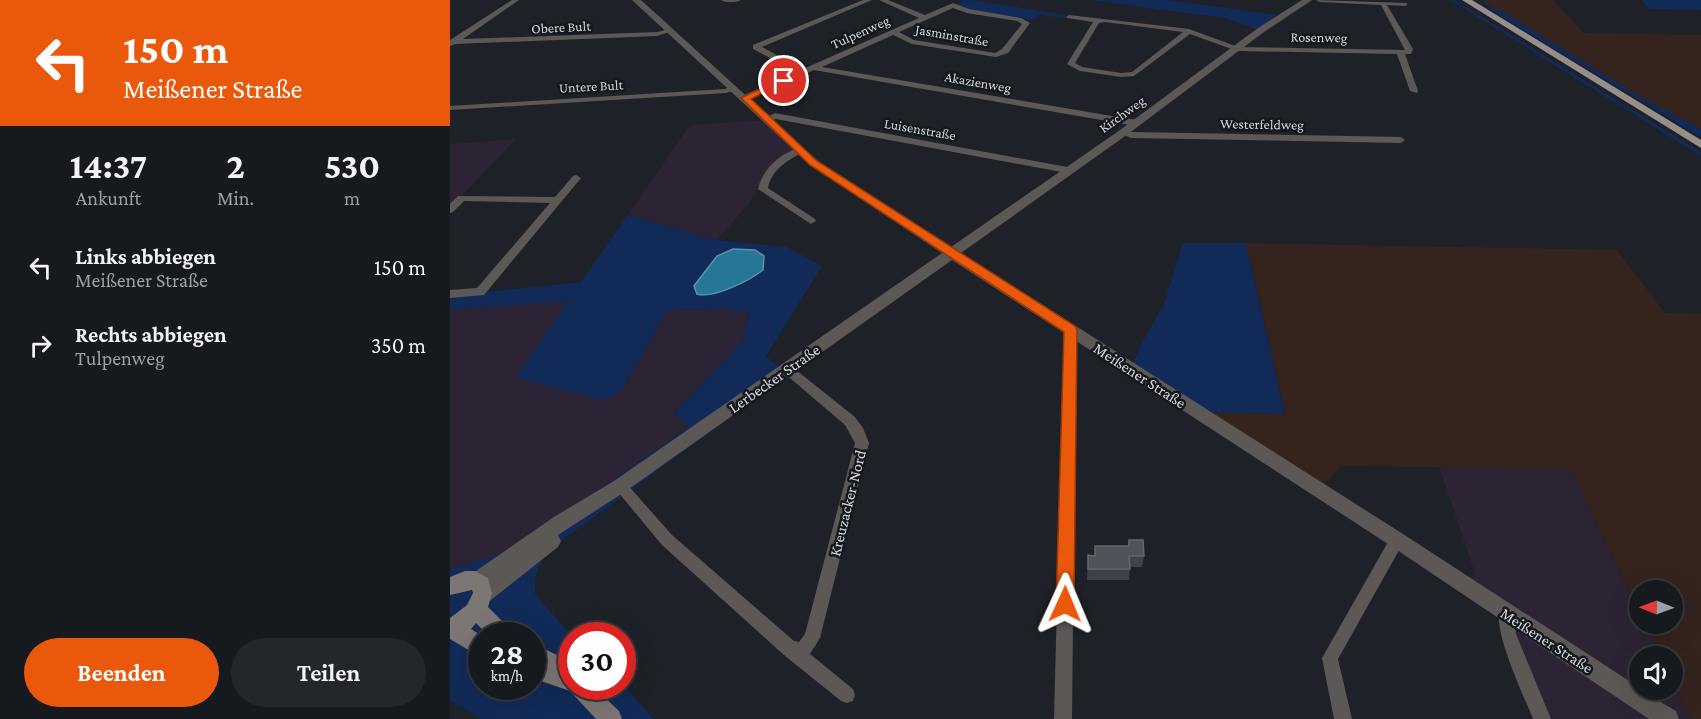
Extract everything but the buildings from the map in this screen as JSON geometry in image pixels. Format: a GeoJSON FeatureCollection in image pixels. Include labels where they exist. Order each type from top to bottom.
{"type":"FeatureCollection","features":[{"type":"Feature","properties":{"kind":"main road"},"geometry":{"type":"LineString","coordinates":[[1466,0],[1701,145]]}},
{"type":"Feature","properties":{"kind":"main road"},"geometry":{"type":"LineString","coordinates":[[450,586],[462,581],[479,595],[495,622]]}},
{"type":"Feature","properties":{"kind":"main road"},"geometry":{"type":"LineString","coordinates":[[451,628],[465,621],[479,595]]}},
{"type":"Feature","properties":{"kind":"main road"},"geometry":{"type":"LineString","coordinates":[[451,628],[468,639]]}},
{"type":"Feature","properties":{"kind":"main road"},"geometry":{"type":"LineString","coordinates":[[591,700],[611,719]]}},
{"type":"Feature","properties":{"kind":"street"},"geometry":{"type":"LineString","coordinates":[[451,43],[516,0]]}},
{"type":"Feature","properties":{"kind":"street","name":"Meißener Straße"},"geometry":{"type":"LineString","coordinates":[[636,0],[800,150],[833,177],[1397,540],[1668,719]]}},
{"type":"Feature","properties":{"kind":"street"},"geometry":{"type":"LineString","coordinates":[[724,0],[738,0]]}},
{"type":"Feature","properties":{"kind":"street"},"geometry":{"type":"LineString","coordinates":[[803,72],[756,47],[869,0]]}},
{"type":"Feature","properties":{"kind":"street"},"geometry":{"type":"LineString","coordinates":[[882,0],[926,18]]}},
{"type":"Feature","properties":{"kind":"street","name":"Kirchweg"},"geometry":{"type":"LineString","coordinates":[[953,253],[1308,0]]}},
{"type":"Feature","properties":{"kind":"street"},"geometry":{"type":"LineString","coordinates":[[1319,0],[1405,4]]}},
{"type":"Feature","properties":{"kind":"street","name":"Tulpenweg"},"geometry":{"type":"LineString","coordinates":[[745,98],[953,5]]}},
{"type":"Feature","properties":{"kind":"street","name":"Jasminstraße"},"geometry":{"type":"LineString","coordinates":[[892,33],[912,42],[996,55],[1003,54],[1026,26],[1026,23],[1019,19],[967,11],[953,5]]}},
{"type":"Feature","properties":{"kind":"street"},"geometry":{"type":"LineString","coordinates":[[1384,6],[1409,49],[1408,52],[1400,52],[1414,91]]}},
{"type":"Feature","properties":{"kind":"street","name":"Rosenweg"},"geometry":{"type":"LineString","coordinates":[[1069,17],[1189,31],[1237,49],[1400,52]]}},
{"type":"Feature","properties":{"kind":"street"},"geometry":{"type":"LineString","coordinates":[[1097,21],[1071,60],[1074,67],[1121,75],[1134,74],[1189,31]]}},
{"type":"Feature","properties":{"kind":"street","name":"Obere Bult"},"geometry":{"type":"LineString","coordinates":[[451,43],[657,34],[669,31]]}},
{"type":"Feature","properties":{"kind":"street","name":"Akazienweg"},"geometry":{"type":"LineString","coordinates":[[814,67],[1136,123]]}},
{"type":"Feature","properties":{"kind":"street","name":"Untere Bult"},"geometry":{"type":"LineString","coordinates":[[450,108],[726,91],[733,88]]}},
{"type":"Feature","properties":{"kind":"street","name":"Luisenstraße"},"geometry":{"type":"LineString","coordinates":[[768,119],[776,116],[1067,170]]}},
{"type":"Feature","properties":{"kind":"street","name":"Westerfeldweg"},"geometry":{"type":"LineString","coordinates":[[1124,132],[1131,135],[1401,140]]}},
{"type":"Feature","properties":{"kind":"street"},"geometry":{"type":"LineString","coordinates":[[800,150],[776,164],[766,179],[763,189],[811,221]]}},
{"type":"Feature","properties":{"kind":"street"},"geometry":{"type":"LineString","coordinates":[[450,294],[480,292],[576,178]]}},
{"type":"Feature","properties":{"kind":"street"},"geometry":{"type":"LineString","coordinates":[[450,210],[461,198],[559,200]]}},
{"type":"Feature","properties":{"kind":"street","name":"Lerbecker Straße"},"geometry":{"type":"LineString","coordinates":[[479,595],[567,529],[595,504],[953,253]]}},
{"type":"Feature","properties":{"kind":"street"},"geometry":{"type":"LineString","coordinates":[[1063,719],[1070,330]]}},
{"type":"Feature","properties":{"kind":"street","name":"Kreuzacker-Nord"},"geometry":{"type":"LineString","coordinates":[[787,369],[850,422],[858,432],[862,443],[812,638],[807,648],[802,651],[790,649]]}},
{"type":"Feature","properties":{"kind":"street"},"geometry":{"type":"LineString","coordinates":[[620,486],[668,540],[790,649],[847,695]]}},
{"type":"Feature","properties":{"kind":"street"},"geometry":{"type":"LineString","coordinates":[[1343,719],[1330,658],[1397,540]]}},
{"type":"Feature","properties":{"kind":"street"},"geometry":{"type":"LineString","coordinates":[[1506,614],[1509,634],[1542,719]]}},
{"type":"Feature","properties":{"kind":"shaded area"},"geometry":{"type":"Polygon","coordinates":[[[965,0],[1067,15],[1065,18],[1039,15],[1035,20],[972,11],[956,4],[965,0]]]}},
{"type":"Feature","properties":{"kind":"shaded area"},"geometry":{"type":"Polygon","coordinates":[[[1090,0],[1169,0],[1277,15],[1257,29],[1224,18],[1090,0]]]}},
{"type":"Feature","properties":{"kind":"shaded area"},"geometry":{"type":"Polygon","coordinates":[[[1450,0],[1455,0],[1701,152],[1701,156],[1450,0]]]}},
{"type":"Feature","properties":{"kind":"shaded area"},"geometry":{"type":"Polygon","coordinates":[[[1479,0],[1505,13],[1641,97],[1701,129],[1701,137],[1502,17],[1479,0]]]}},
{"type":"Feature","properties":{"kind":"shaded area"},"geometry":{"type":"Polygon","coordinates":[[[1481,0],[1553,0],[1584,33],[1701,35],[1701,129],[1641,97],[1481,0]]]}},
{"type":"Feature","properties":{"kind":"shaded area"},"geometry":{"type":"Polygon","coordinates":[[[1641,0],[1701,0],[1701,10],[1649,9],[1641,0]]]}},
{"type":"Feature","properties":{"kind":"shaded area"},"geometry":{"type":"Polygon","coordinates":[[[768,120],[800,149],[771,165],[749,204],[716,240],[628,215],[690,125],[768,120]]]}},
{"type":"Feature","properties":{"kind":"shaded area"},"geometry":{"type":"Polygon","coordinates":[[[516,139],[450,208],[450,144],[516,139]]]}},
{"type":"Feature","properties":{"kind":"shaded area"},"geometry":{"type":"Polygon","coordinates":[[[628,215],[716,240],[787,247],[822,266],[766,356],[788,375],[557,544],[539,566],[535,594],[560,622],[558,700],[636,699],[654,719],[481,719],[450,700],[450,569],[495,556],[524,542],[689,427],[674,413],[742,342],[749,313],[722,309],[667,310],[623,389],[604,401],[515,378],[568,301],[450,310],[450,296],[581,282],[628,215]]]}},
{"type":"Feature","properties":{"kind":"shaded area"},"geometry":{"type":"Polygon","coordinates":[[[1183,243],[1246,243],[1285,414],[1204,412],[1132,367],[1140,346],[1164,304],[1183,243]]]}},
{"type":"Feature","properties":{"kind":"shaded area"},"geometry":{"type":"Polygon","coordinates":[[[1246,243],[1617,250],[1665,313],[1701,314],[1701,719],[1691,719],[1682,700],[1683,646],[1656,646],[1650,634],[1683,634],[1683,580],[1629,580],[1629,592],[1570,469],[1341,466],[1319,490],[1204,412],[1285,414],[1246,243]]]}},
{"type":"Feature","properties":{"kind":"shaded area"},"geometry":{"type":"Polygon","coordinates":[[[733,249],[755,250],[764,256],[763,270],[750,279],[722,291],[713,294],[697,294],[694,286],[717,256],[733,249]]]}},
{"type":"Feature","properties":{"kind":"shaded area"},"geometry":{"type":"Polygon","coordinates":[[[568,301],[623,389],[667,310],[722,309],[749,312],[742,342],[674,413],[690,426],[524,542],[495,556],[450,569],[450,310],[568,301]]]}},
{"type":"Feature","properties":{"kind":"shaded area"},"geometry":{"type":"Polygon","coordinates":[[[1439,466],[1570,469],[1629,592],[1629,634],[1650,634],[1656,646],[1629,646],[1629,700],[1682,700],[1691,719],[1547,719],[1506,614],[1467,585],[1475,573],[1439,466]]]}},
{"type":"Feature","properties":{"kind":"route"},"geometry":{"type":"LineString","coordinates":[[784,81],[745,98],[814,163],[833,177],[1070,330],[1065,604]]}}]}
